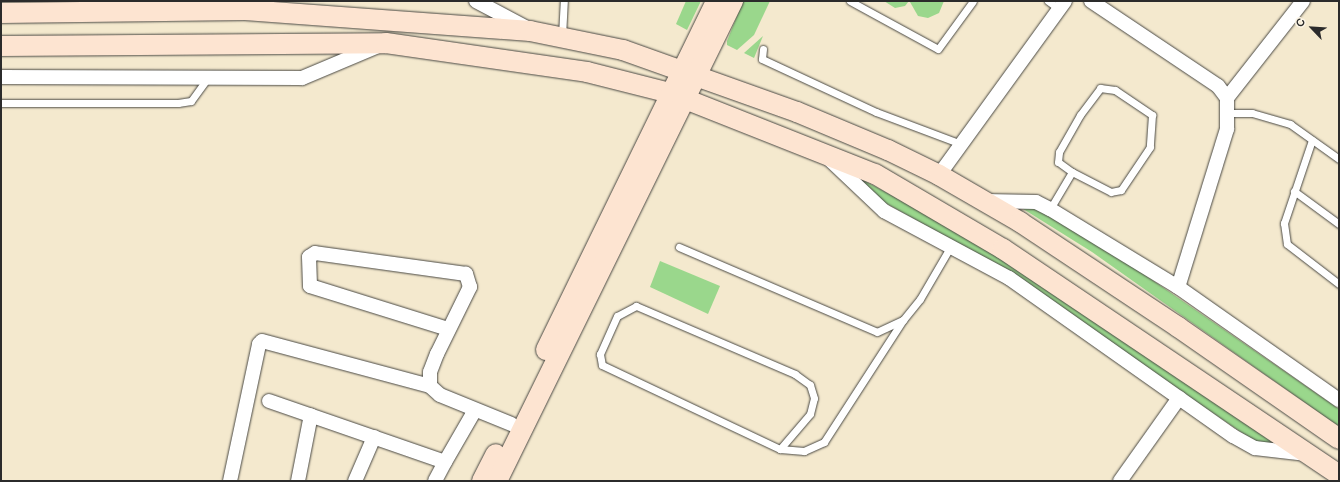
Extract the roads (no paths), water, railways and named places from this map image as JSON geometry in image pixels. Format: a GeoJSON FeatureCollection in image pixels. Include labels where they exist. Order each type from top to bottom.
{"type":"FeatureCollection","features":[{"type":"Feature","properties":{"kind":"main road"},"geometry":{"type":"LineString","coordinates":[[690,75],[716,1]]}},
{"type":"Feature","properties":{"kind":"main road"},"geometry":{"type":"LineString","coordinates":[[482,481],[678,97],[732,1]]}},
{"type":"Feature","properties":{"kind":"main road"},"geometry":{"type":"LineString","coordinates":[[1,13],[246,10],[535,32],[562,36],[623,50],[797,112],[888,150],[939,175],[981,201],[1020,222],[1171,322],[1339,439]]}},
{"type":"Feature","properties":{"kind":"main road"},"geometry":{"type":"LineString","coordinates":[[1,46],[386,43],[587,72],[678,97],[875,174],[1003,249],[1339,475]]}},
{"type":"Feature","properties":{"kind":"main road"},"geometry":{"type":"LineString","coordinates":[[497,481],[678,97]]}},
{"type":"Feature","properties":{"kind":"street"},"geometry":{"type":"LineString","coordinates":[[476,1],[535,32]]}},
{"type":"Feature","properties":{"kind":"street"},"geometry":{"type":"LineString","coordinates":[[1091,1],[1218,86],[1227,98],[1229,113],[1227,129],[1178,287]]}},
{"type":"Feature","properties":{"kind":"street"},"geometry":{"type":"LineString","coordinates":[[1227,98],[1303,1]]}},
{"type":"Feature","properties":{"kind":"street"},"geometry":{"type":"LineString","coordinates":[[939,175],[1057,4]]}},
{"type":"Feature","properties":{"kind":"street"},"geometry":{"type":"LineString","coordinates":[[1,77],[206,79],[302,78],[386,43]]}},
{"type":"Feature","properties":{"kind":"street"},"geometry":{"type":"LineString","coordinates":[[823,153],[884,211],[1009,278],[1233,436],[1255,448],[1308,454]]}},
{"type":"Feature","properties":{"kind":"street"},"geometry":{"type":"LineString","coordinates":[[981,201],[1036,202],[1050,209],[1178,287],[1339,400]]}},
{"type":"Feature","properties":{"kind":"street"},"geometry":{"type":"LineString","coordinates":[[430,386],[430,372],[448,329],[470,287],[466,274],[314,252],[309,257],[310,286],[448,329]]}},
{"type":"Feature","properties":{"kind":"street"},"geometry":{"type":"LineString","coordinates":[[230,481],[258,351],[262,342],[430,386],[440,395],[511,424]]}},
{"type":"Feature","properties":{"kind":"street"},"geometry":{"type":"LineString","coordinates":[[1120,481],[1179,398]]}},
{"type":"Feature","properties":{"kind":"street"},"geometry":{"type":"LineString","coordinates":[[268,402],[311,415],[445,462]]}},
{"type":"Feature","properties":{"kind":"street"},"geometry":{"type":"LineString","coordinates":[[434,481],[475,410]]}},
{"type":"Feature","properties":{"kind":"street"},"geometry":{"type":"LineString","coordinates":[[298,481],[311,415]]}},
{"type":"Feature","properties":{"kind":"street"},"geometry":{"type":"LineString","coordinates":[[355,481],[374,438]]}},
{"type":"Feature","properties":{"kind":"lane"},"geometry":{"type":"LineString","coordinates":[[562,36],[564,1]]}},
{"type":"Feature","properties":{"kind":"lane"},"geometry":{"type":"LineString","coordinates":[[850,1],[938,49],[973,1]]}},
{"type":"Feature","properties":{"kind":"lane"},"geometry":{"type":"LineString","coordinates":[[762,49],[762,59],[876,112],[961,144]]}},
{"type":"Feature","properties":{"kind":"lane"},"geometry":{"type":"LineString","coordinates":[[1,102],[178,103],[190,101],[206,79]]}},
{"type":"Feature","properties":{"kind":"lane"},"geometry":{"type":"LineString","coordinates":[[1100,88],[1115,90],[1152,115],[1150,147],[1121,190],[1110,192],[1072,172],[1058,162],[1058,158],[1068,135],[1100,88]]}},
{"type":"Feature","properties":{"kind":"lane"},"geometry":{"type":"LineString","coordinates":[[1229,113],[1252,113],[1269,116],[1290,124],[1339,159]]}},
{"type":"Feature","properties":{"kind":"lane"},"geometry":{"type":"LineString","coordinates":[[1312,140],[1284,223],[1287,244],[1339,284]]}},
{"type":"Feature","properties":{"kind":"lane"},"geometry":{"type":"LineString","coordinates":[[1050,209],[1072,172]]}},
{"type":"Feature","properties":{"kind":"lane"},"geometry":{"type":"LineString","coordinates":[[1294,191],[1339,224]]}},
{"type":"Feature","properties":{"kind":"lane"},"geometry":{"type":"LineString","coordinates":[[780,449],[810,414],[814,398],[810,385],[795,374],[636,306],[617,316],[600,354],[602,365],[780,449],[804,450],[824,442],[903,320],[920,299],[951,246]]}},
{"type":"Feature","properties":{"kind":"lane"},"geometry":{"type":"LineString","coordinates":[[679,247],[877,332],[903,320]]}}]}
